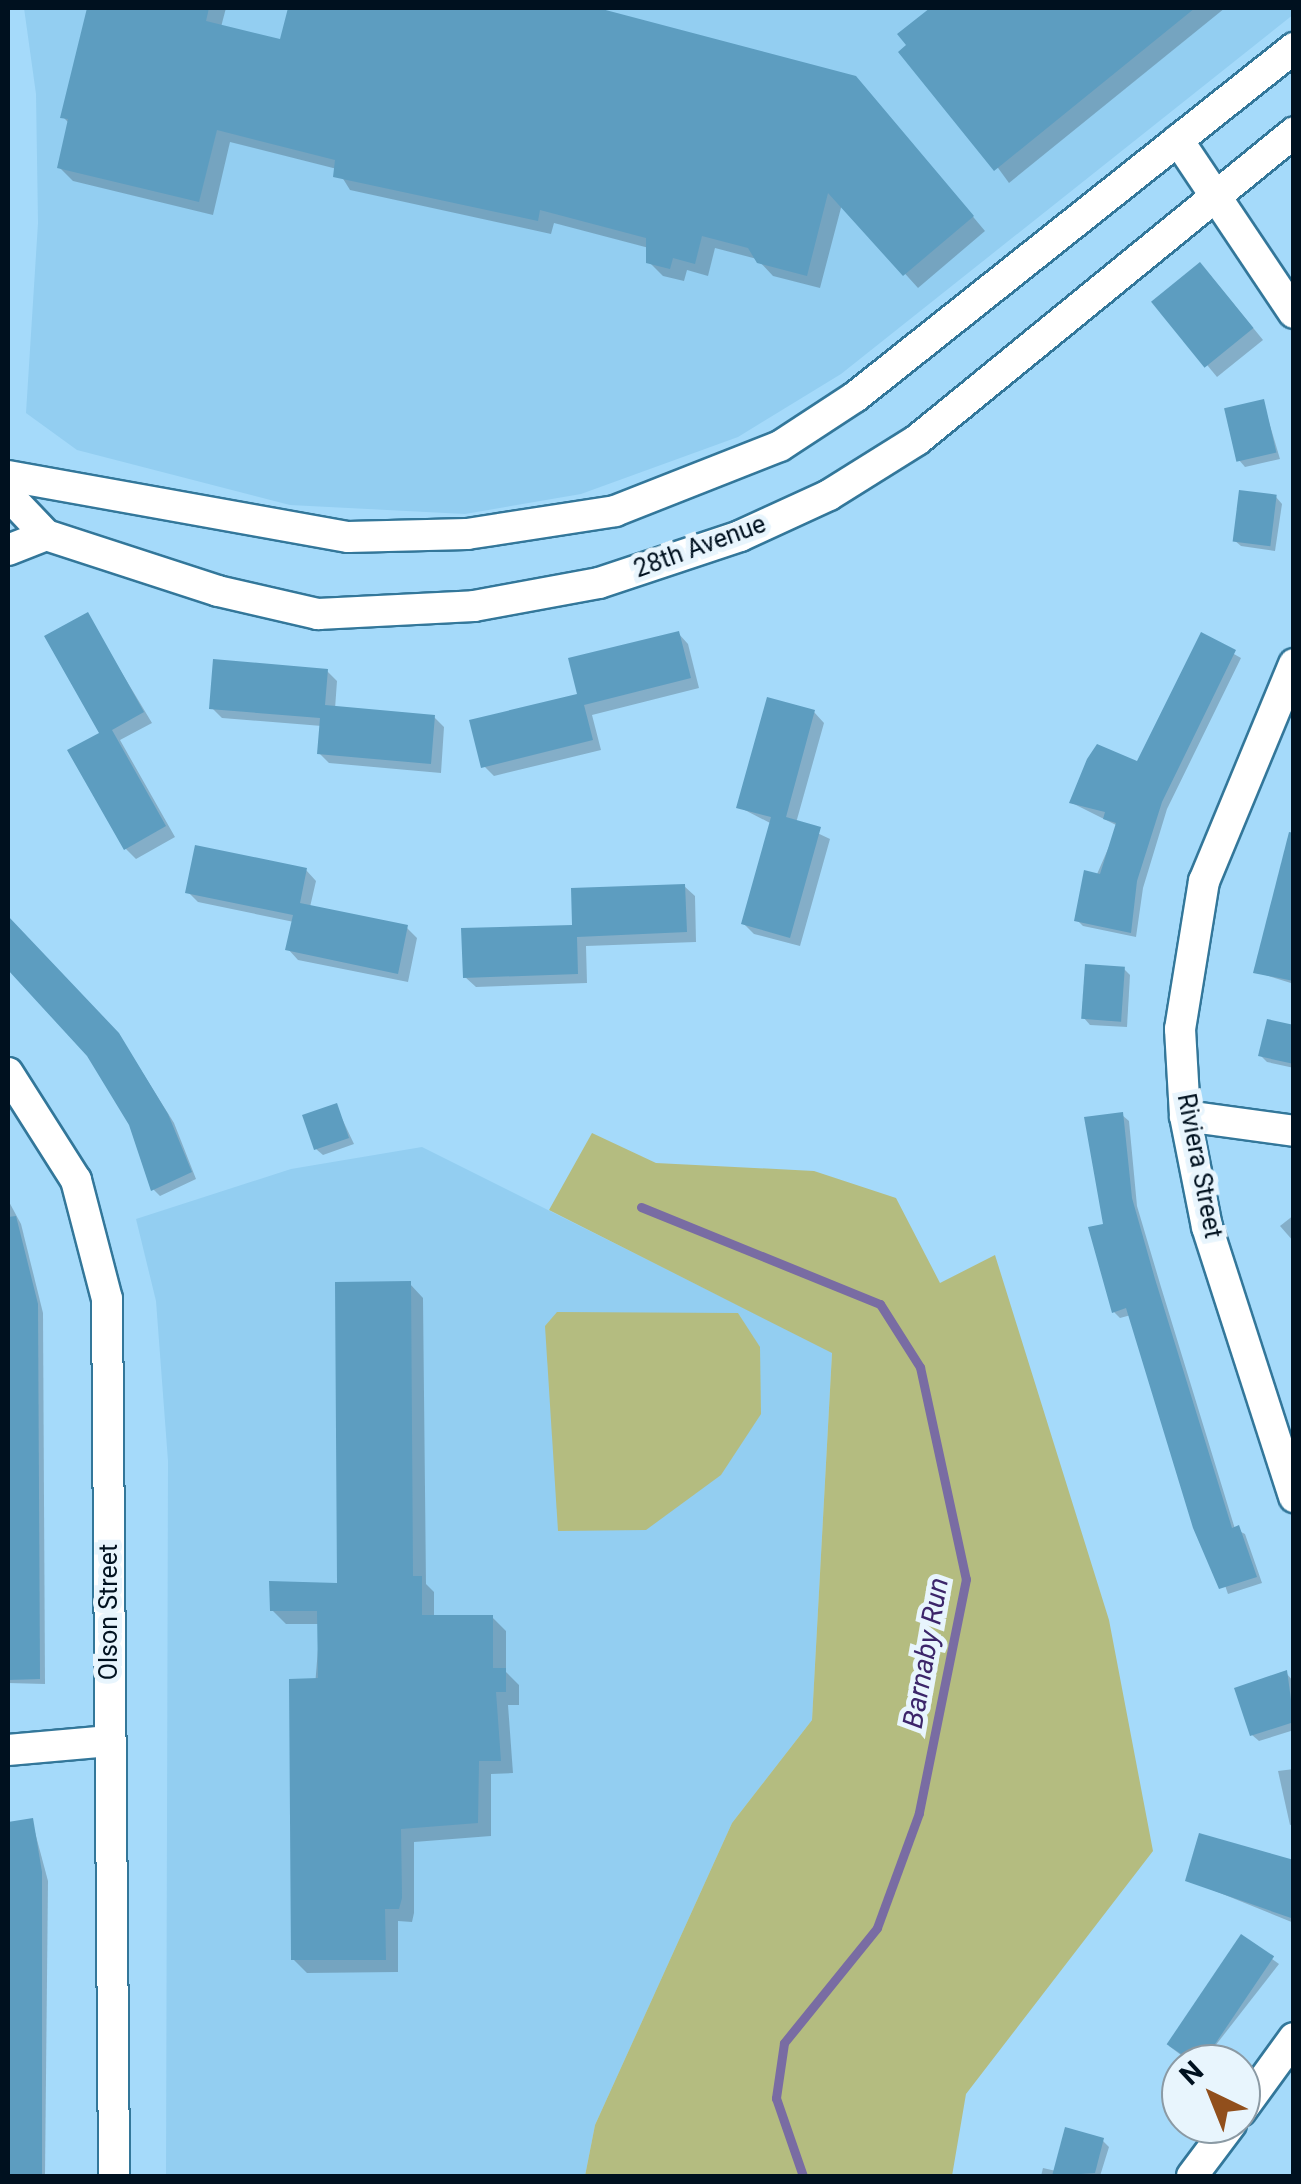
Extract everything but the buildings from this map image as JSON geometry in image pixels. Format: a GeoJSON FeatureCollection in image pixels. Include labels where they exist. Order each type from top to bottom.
{"type":"FeatureCollection","features":[{"type":"Feature","properties":{"kind":"street"},"geometry":{"type":"LineString","coordinates":[[8,476],[348,536],[467,534],[615,511],[780,446],[855,397],[1294,48]]}},
{"type":"Feature","properties":{"kind":"street","name":"28th Avenue"},"geometry":{"type":"LineString","coordinates":[[8,496],[46,535],[199,586],[318,614],[474,606],[600,583],[740,536],[829,494],[917,440],[1294,132]]}},
{"type":"Feature","properties":{"kind":"street"},"geometry":{"type":"LineString","coordinates":[[1178,140],[1294,313]]}},
{"type":"Feature","properties":{"kind":"street"},"geometry":{"type":"LineString","coordinates":[[8,550],[46,535]]}},
{"type":"Feature","properties":{"kind":"street","name":"Riviera Street"},"geometry":{"type":"LineString","coordinates":[[1294,664],[1204,881],[1180,1029],[1185,1116],[1206,1227],[1294,1496]]}},
{"type":"Feature","properties":{"kind":"street","name":"Olson Street"},"geometry":{"type":"LineString","coordinates":[[8,1073],[76,1180],[107,1299],[114,2176]]}},
{"type":"Feature","properties":{"kind":"street"},"geometry":{"type":"LineString","coordinates":[[1185,1116],[1294,1131]]}},
{"type":"Feature","properties":{"kind":"street"},"geometry":{"type":"LineString","coordinates":[[8,1750],[109,1741]]}},
{"type":"Feature","properties":{"kind":"street"},"geometry":{"type":"LineString","coordinates":[[1261,2083],[1294,2038]]}},
{"type":"Feature","properties":{"kind":"street"},"geometry":{"type":"LineString","coordinates":[[1192,2176],[1216,2144]]}},
{"type":"Feature","properties":{"kind":"shaded area"},"geometry":{"type":"Polygon","coordinates":[[[24,8],[1293,8],[1294,14],[841,374],[738,437],[581,494],[465,514],[290,505],[77,450],[26,413],[38,223],[36,94],[24,8]]]}},
{"type":"Feature","properties":{"kind":"shaded area"},"geometry":{"type":"Polygon","coordinates":[[[422,1147],[832,1352],[812,1720],[732,1823],[595,2125],[585,2176],[166,2176],[168,1461],[156,1301],[136,1219],[291,1169],[422,1147]]]}},
{"type":"Feature","properties":{"kind":"green space"},"geometry":{"type":"Polygon","coordinates":[[[592,1133],[656,1163],[814,1171],[896,1198],[940,1283],[995,1255],[1109,1620],[1153,1851],[966,2094],[952,2176],[585,2176],[595,2125],[732,1823],[812,1720],[832,1353],[549,1210],[592,1133]]]}},
{"type":"Feature","properties":{"kind":"green space"},"geometry":{"type":"Polygon","coordinates":[[[557,1312],[738,1313],[760,1347],[761,1414],[721,1475],[646,1530],[558,1531],[545,1326],[557,1312]]]}},
{"type":"Feature","properties":{"kind":"waterway","name":"Barnaby Run"},"geometry":{"type":"LineString","coordinates":[[641,1207],[880,1304],[920,1367],[966,1579],[919,1813],[877,1928],[784,2043],[776,2098],[803,2176]]}}]}
